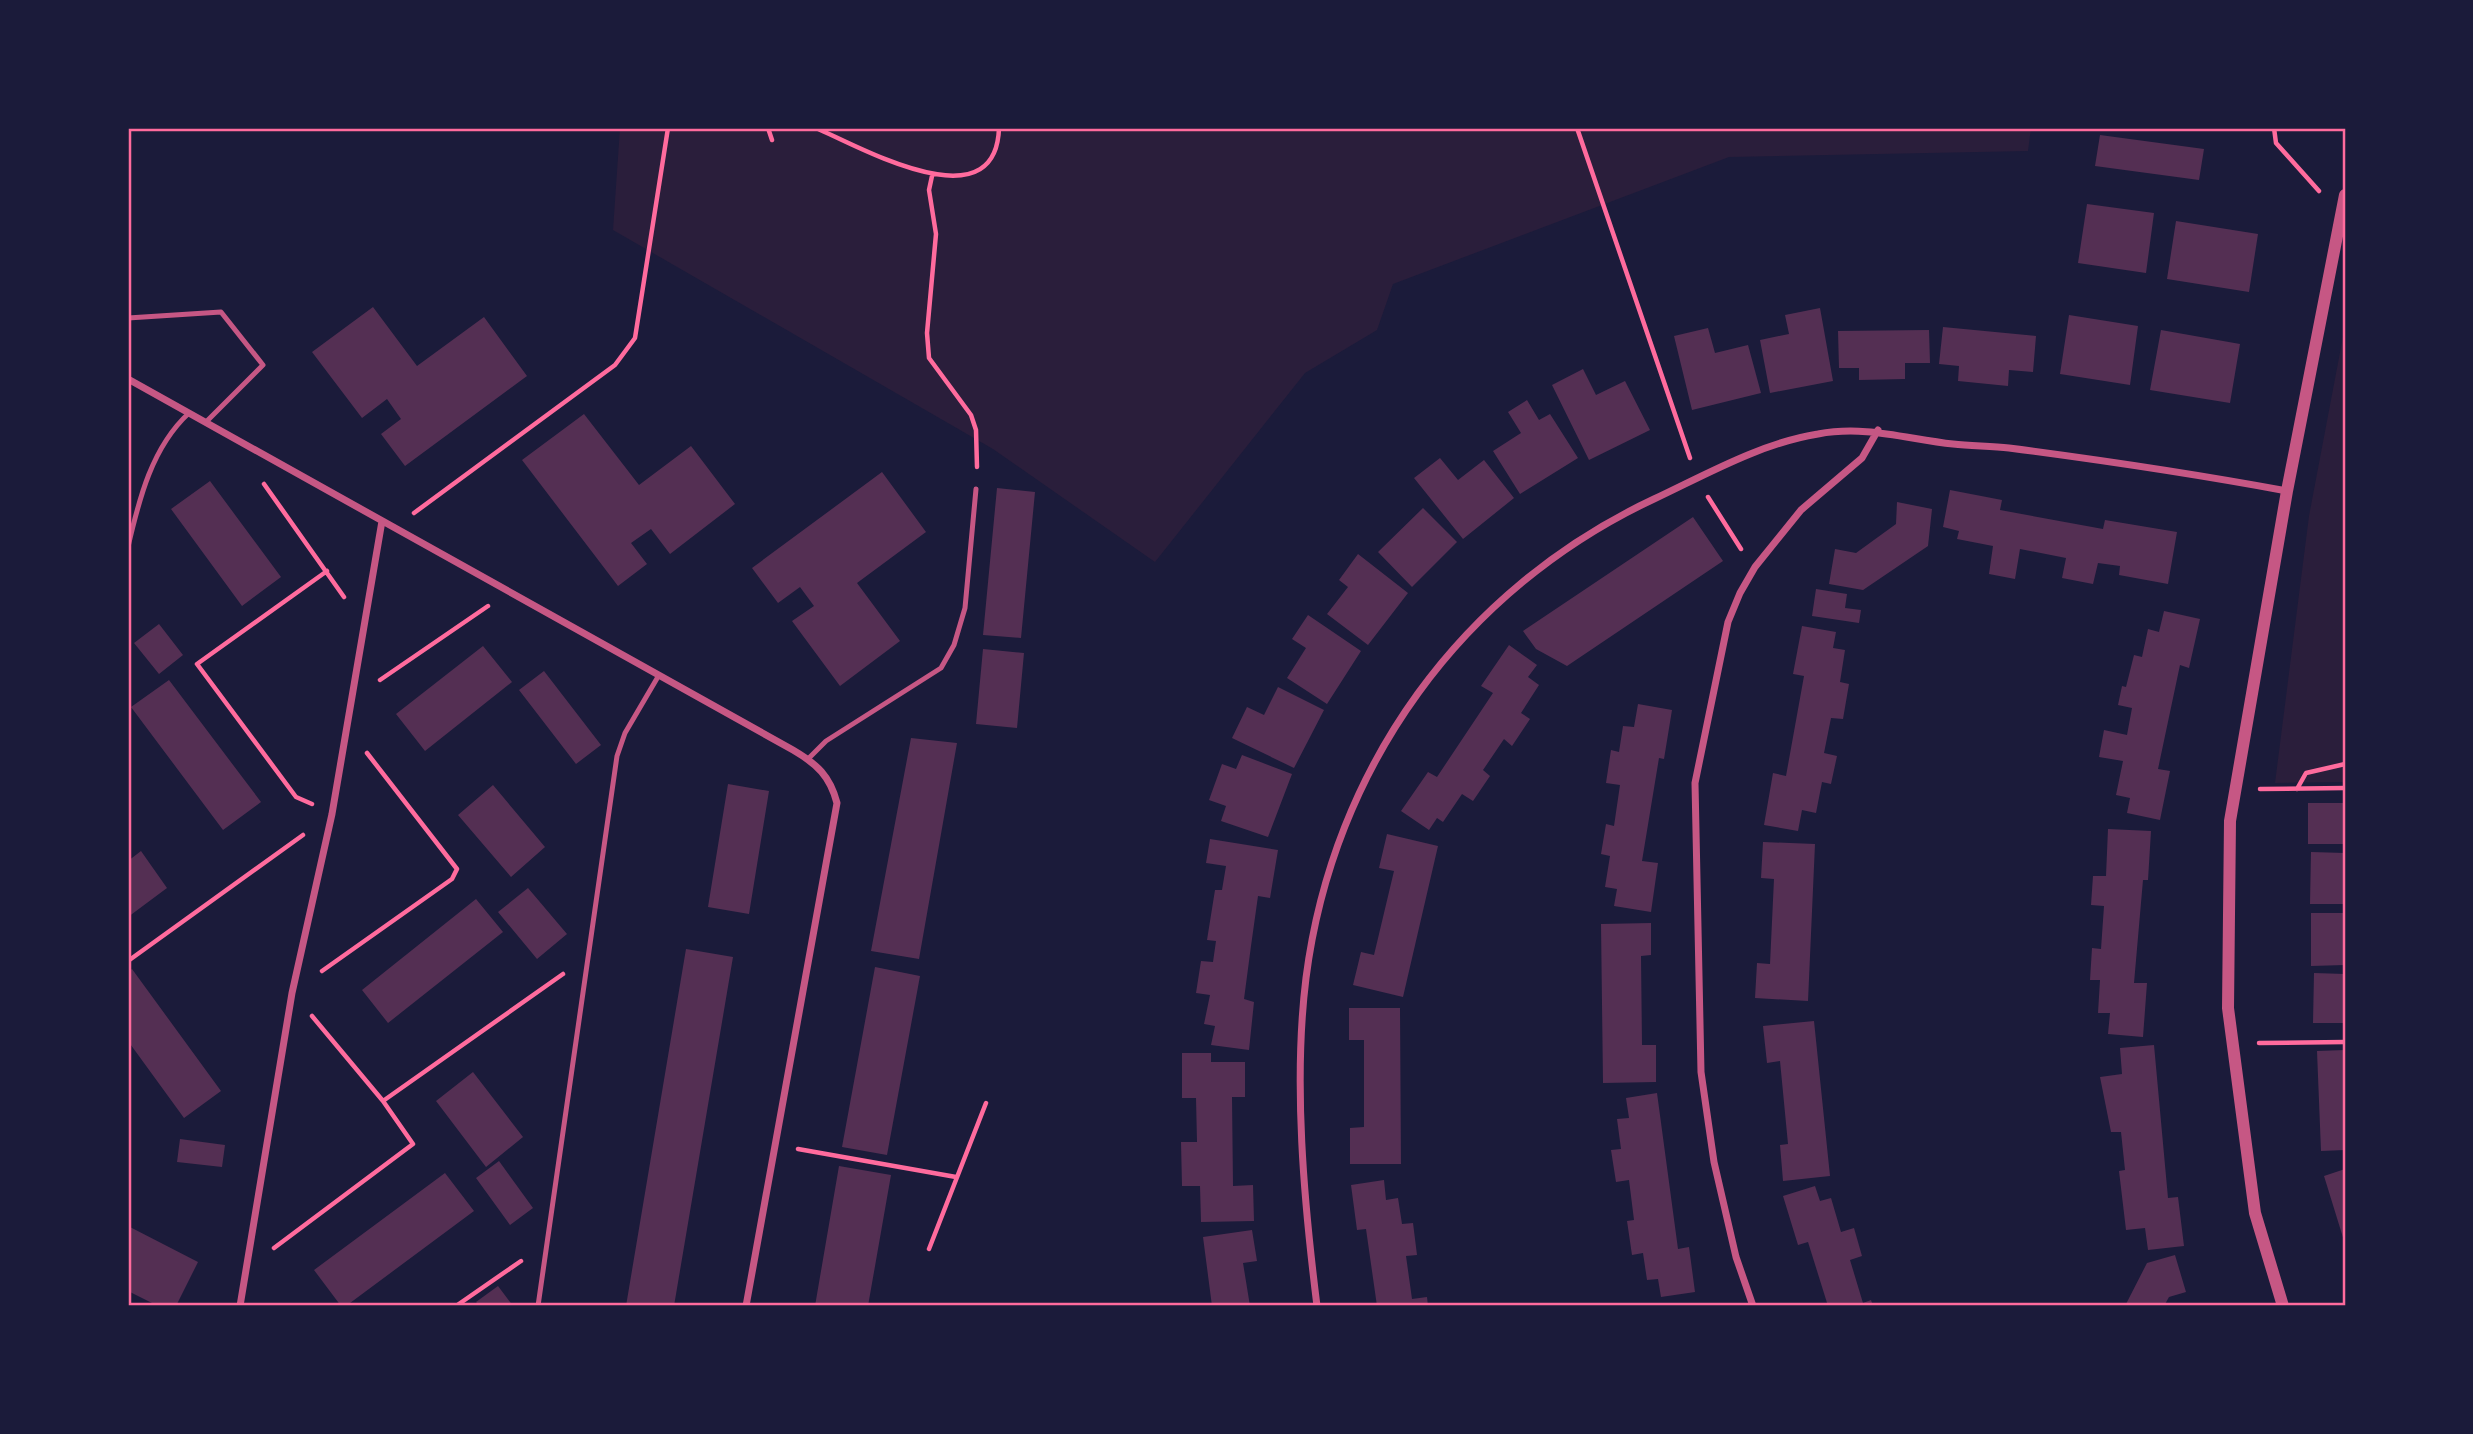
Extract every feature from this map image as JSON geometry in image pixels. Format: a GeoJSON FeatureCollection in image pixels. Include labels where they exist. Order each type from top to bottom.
{"type":"FeatureCollection","features":[{"type":"Feature","properties":{"kind":"street"},"geometry":{"type":"LineString","coordinates":[[2283,1306],[2255,1213],[2232,1045],[2228,1008],[2230,821],[2287,491],[2345,195]]}},
{"type":"Feature","properties":{"kind":"street"},"geometry":{"type":"LineString","coordinates":[[128,379],[660,674],[808,759],[820,768],[830,782],[837,803],[746,1306]]}},
{"type":"Feature","properties":{"kind":"street"},"geometry":{"type":"LineString","coordinates":[[1754,1306],[1736,1257],[1713,1162],[1701,1072],[1695,783],[1710,698],[1728,622],[1755,567],[1801,510],[1862,458],[1878,430]]}},
{"type":"Feature","properties":{"kind":"street"},"geometry":{"type":"LineString","coordinates":[[1317,1306],[1303,1139],[1306,979],[1318,915],[1343,827],[1400,717],[1473,625],[1519,584],[1562,551],[1610,520],[1765,450],[1817,434],[1878,430],[1952,444],[2007,448],[2287,491]]}},
{"type":"Feature","properties":{"kind":"street"},"geometry":{"type":"LineString","coordinates":[[240,1306],[292,993],[332,814],[382,521]]}},
{"type":"Feature","properties":{"kind":"lane"},"geometry":{"type":"LineString","coordinates":[[128,318],[221,312],[262,365],[206,422]]}},
{"type":"Feature","properties":{"kind":"lane"},"geometry":{"type":"LineString","coordinates":[[128,547],[139,498],[169,431],[189,413]]}},
{"type":"Feature","properties":{"kind":"lane"},"geometry":{"type":"LineString","coordinates":[[808,759],[826,741],[941,668],[954,645],[964,608],[976,489]]}},
{"type":"Feature","properties":{"kind":"lane"},"geometry":{"type":"LineString","coordinates":[[538,1306],[617,755],[625,733],[660,674]]}},
{"type":"Feature","properties":{"kind":"path"},"geometry":{"type":"LineString","coordinates":[[404,533],[414,511],[615,365],[635,338],[667,128]]}},
{"type":"Feature","properties":{"kind":"path"},"geometry":{"type":"LineString","coordinates":[[768,128],[772,141]]}},
{"type":"Feature","properties":{"kind":"path"},"geometry":{"type":"LineString","coordinates":[[816,128],[932,176],[963,174],[982,167],[994,156],[999,128]]}},
{"type":"Feature","properties":{"kind":"path"},"geometry":{"type":"LineString","coordinates":[[1577,128],[1697,479],[1755,567]]}},
{"type":"Feature","properties":{"kind":"path"},"geometry":{"type":"LineString","coordinates":[[2274,128],[2276,143],[2319,191]]}},
{"type":"Feature","properties":{"kind":"path"},"geometry":{"type":"LineString","coordinates":[[932,176],[929,190],[936,234],[927,333],[929,358],[971,415],[976,430],[976,489]]}},
{"type":"Feature","properties":{"kind":"path"},"geometry":{"type":"LineString","coordinates":[[258,477],[363,623]]}},
{"type":"Feature","properties":{"kind":"path"},"geometry":{"type":"LineString","coordinates":[[128,961],[332,814],[296,797],[197,664],[327,571]]}},
{"type":"Feature","properties":{"kind":"path"},"geometry":{"type":"LineString","coordinates":[[374,684],[510,590]]}},
{"type":"Feature","properties":{"kind":"path"},"geometry":{"type":"LineString","coordinates":[[246,1274],[281,1241],[413,1144],[383,1101],[292,993],[452,879],[457,869],[346,725]]}},
{"type":"Feature","properties":{"kind":"path"},"geometry":{"type":"LineString","coordinates":[[2297,789],[2306,772],[2345,764]]}},
{"type":"Feature","properties":{"kind":"path"},"geometry":{"type":"LineString","coordinates":[[2235,788],[2345,788]]}},
{"type":"Feature","properties":{"kind":"path"},"geometry":{"type":"LineString","coordinates":[[383,1101],[589,956]]}},
{"type":"Feature","properties":{"kind":"path"},"geometry":{"type":"LineString","coordinates":[[2232,1045],[2345,1042]]}},
{"type":"Feature","properties":{"kind":"path"},"geometry":{"type":"LineString","coordinates":[[929,1249],[986,1103]]}},
{"type":"Feature","properties":{"kind":"path"},"geometry":{"type":"LineString","coordinates":[[774,1145],[956,1177]]}},
{"type":"Feature","properties":{"kind":"path"},"geometry":{"type":"LineString","coordinates":[[456,1306],[547,1242]]}},
{"type":"Feature","properties":{"kind":"shaded area"},"geometry":{"type":"Polygon","coordinates":[[[620,128],[2031,128],[2028,151],[1729,157],[1393,284],[1377,330],[1305,373],[1155,562],[993,449],[613,230],[620,128]]]}},
{"type":"Feature","properties":{"kind":"shaded area"},"geometry":{"type":"Polygon","coordinates":[[[2345,326],[2345,782],[2275,783],[2309,516],[2345,326]]]}},
{"type":"Feature","properties":{"kind":"building"},"geometry":{"type":"Polygon","coordinates":[[[2100,135],[2204,149],[2199,180],[2095,166],[2100,135]]]}},
{"type":"Feature","properties":{"kind":"building"},"geometry":{"type":"Polygon","coordinates":[[[2087,204],[2154,213],[2146,273],[2078,263],[2087,204]]]}},
{"type":"Feature","properties":{"kind":"building"},"geometry":{"type":"Polygon","coordinates":[[[2176,221],[2258,234],[2249,292],[2167,279],[2176,221]]]}},
{"type":"Feature","properties":{"kind":"building"},"geometry":{"type":"Polygon","coordinates":[[[373,307],[417,366],[484,317],[527,376],[405,466],[381,434],[401,419],[387,399],[362,418],[312,352],[373,307]]]}},
{"type":"Feature","properties":{"kind":"building"},"geometry":{"type":"Polygon","coordinates":[[[1820,308],[1833,381],[1770,393],[1760,340],[1789,334],[1785,315],[1820,308]]]}},
{"type":"Feature","properties":{"kind":"building"},"geometry":{"type":"Polygon","coordinates":[[[2069,315],[2138,326],[2130,385],[2060,374],[2069,315]]]}},
{"type":"Feature","properties":{"kind":"building"},"geometry":{"type":"Polygon","coordinates":[[[1943,327],[2036,336],[2033,372],[2009,370],[2008,386],[1958,381],[1959,366],[1939,364],[1943,327]]]}},
{"type":"Feature","properties":{"kind":"building"},"geometry":{"type":"Polygon","coordinates":[[[1708,328],[1715,353],[1748,345],[1761,393],[1692,410],[1674,336],[1708,328]]]}},
{"type":"Feature","properties":{"kind":"building"},"geometry":{"type":"Polygon","coordinates":[[[1929,330],[1930,363],[1905,363],[1905,379],[1859,380],[1859,368],[1839,368],[1838,331],[1929,330]]]}},
{"type":"Feature","properties":{"kind":"building"},"geometry":{"type":"Polygon","coordinates":[[[2161,330],[2240,344],[2230,403],[2150,390],[2161,330]]]}},
{"type":"Feature","properties":{"kind":"building"},"geometry":{"type":"Polygon","coordinates":[[[1583,369],[1596,395],[1625,381],[1650,430],[1589,460],[1552,385],[1583,369]]]}},
{"type":"Feature","properties":{"kind":"building"},"geometry":{"type":"Polygon","coordinates":[[[1527,400],[1539,420],[1550,414],[1578,458],[1520,494],[1493,451],[1521,433],[1508,412],[1527,400]]]}},
{"type":"Feature","properties":{"kind":"building"},"geometry":{"type":"Polygon","coordinates":[[[584,414],[639,485],[691,446],[735,504],[670,554],[651,529],[631,543],[647,564],[618,586],[522,460],[584,414]]]}},
{"type":"Feature","properties":{"kind":"building"},"geometry":{"type":"Polygon","coordinates":[[[1440,458],[1458,480],[1484,460],[1514,498],[1463,539],[1414,478],[1440,458]]]}},
{"type":"Feature","properties":{"kind":"building"},"geometry":{"type":"Polygon","coordinates":[[[882,472],[926,532],[857,583],[900,641],[840,686],[792,621],[814,606],[800,587],[778,603],[752,568],[882,472]]]}},
{"type":"Feature","properties":{"kind":"building"},"geometry":{"type":"Polygon","coordinates":[[[210,481],[281,577],[242,606],[171,509],[210,481]]]}},
{"type":"Feature","properties":{"kind":"building"},"geometry":{"type":"Polygon","coordinates":[[[997,488],[1035,492],[1021,638],[983,635],[997,488]]]}},
{"type":"Feature","properties":{"kind":"building"},"geometry":{"type":"Polygon","coordinates":[[[1950,490],[2002,500],[2000,510],[2103,529],[2105,520],[2177,532],[2168,584],[2119,575],[2120,566],[2098,563],[2093,584],[2062,578],[2066,558],[2020,549],[2015,579],[1989,574],[1993,546],[1957,539],[1959,531],[1943,527],[1950,490]]]}},
{"type":"Feature","properties":{"kind":"building"},"geometry":{"type":"Polygon","coordinates":[[[1897,502],[1932,509],[1928,546],[1863,590],[1829,584],[1835,549],[1856,553],[1896,524],[1897,502]]]}},
{"type":"Feature","properties":{"kind":"building"},"geometry":{"type":"Polygon","coordinates":[[[1423,508],[1457,542],[1412,587],[1378,552],[1423,508]]]}},
{"type":"Feature","properties":{"kind":"building"},"geometry":{"type":"Polygon","coordinates":[[[1693,517],[1723,561],[1567,666],[1536,649],[1523,631],[1693,517]]]}},
{"type":"Feature","properties":{"kind":"building"},"geometry":{"type":"Polygon","coordinates":[[[1358,554],[1408,593],[1368,645],[1327,614],[1348,587],[1339,580],[1358,554]]]}},
{"type":"Feature","properties":{"kind":"building"},"geometry":{"type":"Polygon","coordinates":[[[1816,589],[1847,594],[1845,608],[1861,610],[1859,623],[1812,616],[1816,589]]]}},
{"type":"Feature","properties":{"kind":"building"},"geometry":{"type":"Polygon","coordinates":[[[2164,611],[2200,619],[2189,668],[2180,665],[2158,769],[2170,771],[2160,820],[2127,813],[2130,798],[2116,795],[2123,761],[2099,757],[2104,730],[2127,735],[2132,708],[2118,705],[2122,686],[2126,687],[2134,655],[2142,657],[2148,629],[2159,632],[2164,611]]]}},
{"type":"Feature","properties":{"kind":"building"},"geometry":{"type":"Polygon","coordinates":[[[1308,615],[1361,651],[1327,704],[1287,678],[1306,648],[1292,639],[1308,615]]]}},
{"type":"Feature","properties":{"kind":"building"},"geometry":{"type":"Polygon","coordinates":[[[159,624],[183,655],[159,674],[134,643],[159,624]]]}},
{"type":"Feature","properties":{"kind":"building"},"geometry":{"type":"Polygon","coordinates":[[[1802,626],[1836,632],[1833,648],[1845,650],[1840,682],[1849,684],[1843,719],[1831,718],[1824,753],[1837,756],[1831,784],[1822,782],[1816,813],[1802,810],[1798,831],[1764,825],[1773,773],[1786,776],[1804,676],[1793,674],[1802,626]]]}},
{"type":"Feature","properties":{"kind":"building"},"geometry":{"type":"Polygon","coordinates":[[[1509,645],[1537,665],[1528,677],[1539,685],[1521,713],[1530,719],[1512,746],[1504,739],[1483,770],[1490,776],[1473,801],[1462,794],[1443,822],[1437,818],[1429,830],[1401,811],[1428,772],[1437,777],[1493,693],[1481,686],[1509,645]]]}},
{"type":"Feature","properties":{"kind":"building"},"geometry":{"type":"Polygon","coordinates":[[[483,646],[512,682],[425,751],[396,714],[483,646]]]}},
{"type":"Feature","properties":{"kind":"building"},"geometry":{"type":"Polygon","coordinates":[[[983,649],[1024,653],[1017,728],[976,724],[983,649]]]}},
{"type":"Feature","properties":{"kind":"building"},"geometry":{"type":"Polygon","coordinates":[[[544,671],[601,745],[576,764],[519,690],[544,671]]]}},
{"type":"Feature","properties":{"kind":"building"},"geometry":{"type":"Polygon","coordinates":[[[169,680],[261,802],[223,830],[131,707],[169,680]]]}},
{"type":"Feature","properties":{"kind":"building"},"geometry":{"type":"Polygon","coordinates":[[[1278,687],[1324,710],[1294,768],[1232,738],[1247,707],[1264,715],[1278,687]]]}},
{"type":"Feature","properties":{"kind":"building"},"geometry":{"type":"Polygon","coordinates":[[[1638,704],[1672,710],[1664,759],[1659,758],[1642,861],[1658,863],[1651,912],[1614,906],[1617,889],[1605,887],[1610,856],[1601,854],[1606,824],[1614,826],[1620,785],[1606,783],[1611,750],[1619,752],[1623,726],[1634,727],[1638,704]]]}},
{"type":"Feature","properties":{"kind":"building"},"geometry":{"type":"Polygon","coordinates":[[[911,738],[957,743],[919,959],[871,951],[911,738]]]}},
{"type":"Feature","properties":{"kind":"building"},"geometry":{"type":"Polygon","coordinates":[[[1242,755],[1292,774],[1268,837],[1221,821],[1226,806],[1209,800],[1222,764],[1236,769],[1242,755]]]}},
{"type":"Feature","properties":{"kind":"building"},"geometry":{"type":"Polygon","coordinates":[[[728,784],[769,791],[749,914],[708,907],[728,784]]]}},
{"type":"Feature","properties":{"kind":"building"},"geometry":{"type":"Polygon","coordinates":[[[493,785],[545,847],[511,877],[458,815],[493,785]]]}},
{"type":"Feature","properties":{"kind":"building"},"geometry":{"type":"Polygon","coordinates":[[[2308,803],[2345,803],[2345,844],[2308,844],[2308,803]]]}},
{"type":"Feature","properties":{"kind":"building"},"geometry":{"type":"Polygon","coordinates":[[[2108,829],[2151,831],[2148,880],[2143,880],[2134,983],[2147,983],[2143,1037],[2108,1034],[2110,1013],[2098,1013],[2100,980],[2090,980],[2092,948],[2101,949],[2104,906],[2091,905],[2093,876],[2106,876],[2108,829]]]}},
{"type":"Feature","properties":{"kind":"building"},"geometry":{"type":"Polygon","coordinates":[[[1387,834],[1438,846],[1403,997],[1353,985],[1361,952],[1374,955],[1394,871],[1379,868],[1387,834]]]}},
{"type":"Feature","properties":{"kind":"building"},"geometry":{"type":"Polygon","coordinates":[[[1210,839],[1278,850],[1270,898],[1258,896],[1244,999],[1254,1002],[1249,1050],[1211,1045],[1215,1026],[1204,1024],[1210,995],[1196,993],[1201,961],[1213,962],[1216,941],[1207,940],[1215,890],[1222,890],[1226,866],[1206,863],[1210,839]]]}},
{"type":"Feature","properties":{"kind":"building"},"geometry":{"type":"Polygon","coordinates":[[[1763,842],[1815,844],[1808,1001],[1755,998],[1757,963],[1770,964],[1774,879],[1761,878],[1763,842]]]}},
{"type":"Feature","properties":{"kind":"building"},"geometry":{"type":"Polygon","coordinates":[[[141,851],[167,888],[128,917],[128,861],[141,851]]]}},
{"type":"Feature","properties":{"kind":"building"},"geometry":{"type":"Polygon","coordinates":[[[2311,852],[2345,853],[2345,904],[2310,904],[2311,852]]]}},
{"type":"Feature","properties":{"kind":"building"},"geometry":{"type":"Polygon","coordinates":[[[528,888],[567,934],[537,959],[498,912],[528,888]]]}},
{"type":"Feature","properties":{"kind":"building"},"geometry":{"type":"Polygon","coordinates":[[[476,899],[503,932],[388,1023],[362,990],[476,899]]]}},
{"type":"Feature","properties":{"kind":"building"},"geometry":{"type":"Polygon","coordinates":[[[2311,913],[2345,913],[2345,965],[2311,966],[2311,913]]]}},
{"type":"Feature","properties":{"kind":"building"},"geometry":{"type":"Polygon","coordinates":[[[1651,923],[1651,955],[1641,956],[1642,1045],[1656,1045],[1656,1082],[1603,1083],[1601,924],[1651,923]]]}},
{"type":"Feature","properties":{"kind":"building"},"geometry":{"type":"Polygon","coordinates":[[[686,949],[733,957],[674,1306],[626,1306],[686,949]]]}},
{"type":"Feature","properties":{"kind":"building"},"geometry":{"type":"Polygon","coordinates":[[[875,967],[920,976],[887,1155],[842,1147],[875,967]]]}},
{"type":"Feature","properties":{"kind":"building"},"geometry":{"type":"Polygon","coordinates":[[[132,969],[221,1091],[184,1118],[128,1041],[128,972],[132,969]]]}},
{"type":"Feature","properties":{"kind":"building"},"geometry":{"type":"Polygon","coordinates":[[[2314,973],[2345,974],[2345,1023],[2313,1023],[2314,973]]]}},
{"type":"Feature","properties":{"kind":"building"},"geometry":{"type":"Polygon","coordinates":[[[1349,1008],[1400,1008],[1401,1164],[1350,1164],[1350,1128],[1364,1127],[1364,1040],[1349,1040],[1349,1008]]]}},
{"type":"Feature","properties":{"kind":"building"},"geometry":{"type":"Polygon","coordinates":[[[1814,1021],[1830,1176],[1783,1181],[1780,1145],[1788,1144],[1780,1061],[1767,1063],[1763,1026],[1814,1021]]]}},
{"type":"Feature","properties":{"kind":"building"},"geometry":{"type":"Polygon","coordinates":[[[2154,1045],[2168,1198],[2178,1197],[2184,1246],[2148,1250],[2145,1228],[2126,1230],[2119,1171],[2125,1170],[2121,1132],[2111,1132],[2100,1077],[2122,1074],[2120,1048],[2154,1045]]]}},
{"type":"Feature","properties":{"kind":"building"},"geometry":{"type":"Polygon","coordinates":[[[2345,1050],[2345,1150],[2321,1151],[2317,1051],[2345,1050]]]}},
{"type":"Feature","properties":{"kind":"building"},"geometry":{"type":"Polygon","coordinates":[[[1182,1053],[1211,1053],[1211,1062],[1245,1062],[1245,1097],[1232,1097],[1233,1186],[1253,1185],[1254,1221],[1201,1222],[1200,1186],[1182,1186],[1181,1142],[1197,1142],[1196,1098],[1182,1098],[1182,1053]]]}},
{"type":"Feature","properties":{"kind":"building"},"geometry":{"type":"Polygon","coordinates":[[[473,1072],[523,1137],[486,1167],[436,1101],[473,1072]]]}},
{"type":"Feature","properties":{"kind":"building"},"geometry":{"type":"Polygon","coordinates":[[[1657,1093],[1678,1249],[1689,1247],[1695,1292],[1661,1297],[1658,1279],[1647,1280],[1643,1253],[1632,1255],[1627,1221],[1634,1220],[1629,1180],[1616,1182],[1611,1150],[1621,1149],[1617,1119],[1629,1118],[1626,1098],[1657,1093]]]}},
{"type":"Feature","properties":{"kind":"building"},"geometry":{"type":"Polygon","coordinates":[[[180,1139],[225,1145],[222,1167],[177,1162],[180,1139]]]}},
{"type":"Feature","properties":{"kind":"building"},"geometry":{"type":"Polygon","coordinates":[[[499,1161],[533,1208],[510,1225],[476,1178],[499,1161]]]}},
{"type":"Feature","properties":{"kind":"building"},"geometry":{"type":"Polygon","coordinates":[[[839,1166],[891,1175],[868,1306],[815,1306],[839,1166]]]}},
{"type":"Feature","properties":{"kind":"building"},"geometry":{"type":"Polygon","coordinates":[[[2345,1169],[2345,1244],[2324,1176],[2345,1169]]]}},
{"type":"Feature","properties":{"kind":"building"},"geometry":{"type":"Polygon","coordinates":[[[445,1173],[474,1211],[346,1306],[341,1306],[314,1270],[445,1173]]]}},
{"type":"Feature","properties":{"kind":"building"},"geometry":{"type":"Polygon","coordinates":[[[1384,1180],[1386,1200],[1398,1198],[1402,1224],[1413,1223],[1417,1255],[1406,1256],[1412,1299],[1427,1297],[1428,1306],[1377,1306],[1366,1229],[1357,1230],[1351,1185],[1384,1180]]]}},
{"type":"Feature","properties":{"kind":"building"},"geometry":{"type":"Polygon","coordinates":[[[1815,1186],[1820,1201],[1831,1198],[1841,1232],[1854,1228],[1862,1256],[1850,1260],[1863,1303],[1871,1300],[1873,1306],[1828,1306],[1808,1242],[1798,1245],[1783,1196],[1815,1186]]]}},
{"type":"Feature","properties":{"kind":"building"},"geometry":{"type":"Polygon","coordinates":[[[128,1226],[198,1262],[176,1306],[158,1306],[128,1291],[128,1226]]]}},
{"type":"Feature","properties":{"kind":"building"},"geometry":{"type":"Polygon","coordinates":[[[1252,1230],[1257,1261],[1243,1263],[1250,1306],[1212,1306],[1203,1237],[1252,1230]]]}},
{"type":"Feature","properties":{"kind":"building"},"geometry":{"type":"Polygon","coordinates":[[[2175,1255],[2186,1292],[2169,1297],[2164,1306],[2125,1306],[2147,1263],[2175,1255]]]}},
{"type":"Feature","properties":{"kind":"building"},"geometry":{"type":"Polygon","coordinates":[[[498,1286],[513,1306],[480,1306],[476,1302],[498,1286]]]}}]}
